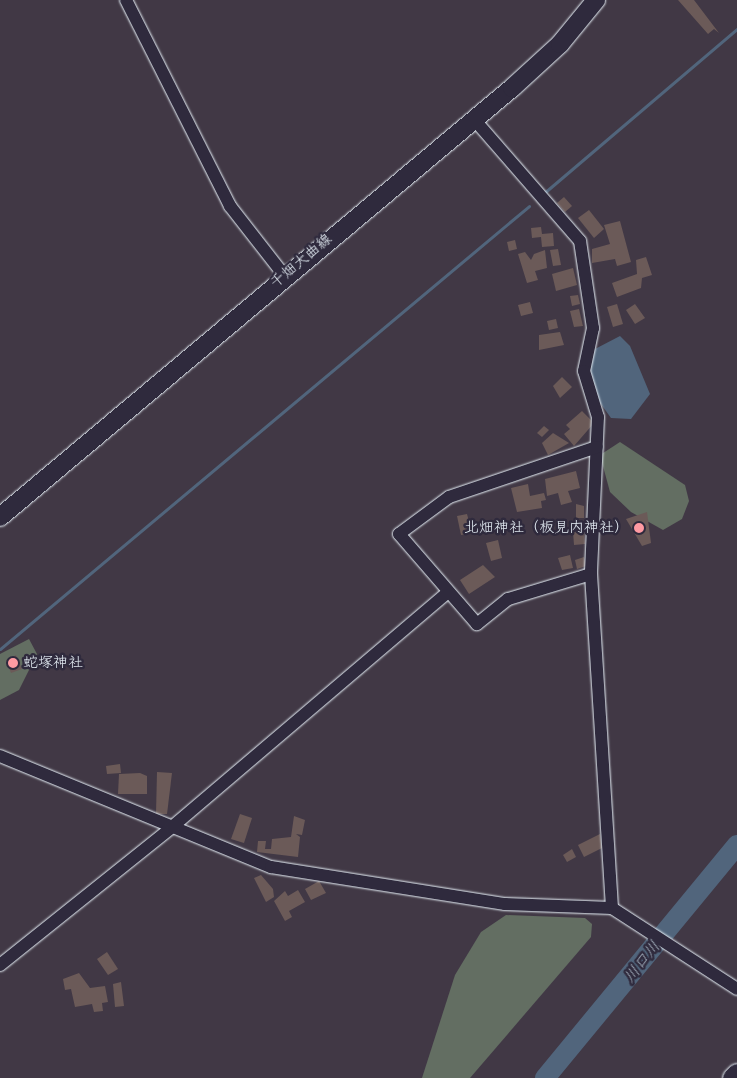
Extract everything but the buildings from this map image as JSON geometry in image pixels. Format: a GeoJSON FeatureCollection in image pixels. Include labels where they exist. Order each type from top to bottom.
{"type":"FeatureCollection","features":[{"type":"Feature","properties":{"kind":"main road","name":"千畑大曲線"},"geometry":{"type":"LineString","coordinates":[[0,517],[284,275],[560,44],[596,0]]}},
{"type":"Feature","properties":{"kind":"main road"},"geometry":{"type":"LineString","coordinates":[[732,1078],[737,1073]]}},
{"type":"Feature","properties":{"kind":"street"},"geometry":{"type":"LineString","coordinates":[[126,0],[230,206],[284,275]]}},
{"type":"Feature","properties":{"kind":"street"},"geometry":{"type":"LineString","coordinates":[[473,118],[580,241],[593,328],[584,371],[598,417],[591,574],[617,912]]}},
{"type":"Feature","properties":{"kind":"street"},"geometry":{"type":"LineString","coordinates":[[591,574],[508,599],[477,624],[399,534],[449,497],[598,447]]}},
{"type":"Feature","properties":{"kind":"street"},"geometry":{"type":"LineString","coordinates":[[0,965],[172,827],[448,592]]}},
{"type":"Feature","properties":{"kind":"street"},"geometry":{"type":"LineString","coordinates":[[0,756],[271,867],[505,904],[617,912],[737,989]]}},
{"type":"Feature","properties":{"kind":"green space"},"geometry":{"type":"Polygon","coordinates":[[[620,442],[685,485],[689,501],[682,519],[663,530],[631,512],[610,492],[600,455],[620,442]]]}},
{"type":"Feature","properties":{"kind":"green space"},"geometry":{"type":"Polygon","coordinates":[[[29,639],[37,654],[19,690],[0,700],[0,654],[29,639]]]}},
{"type":"Feature","properties":{"kind":"green space"},"geometry":{"type":"Polygon","coordinates":[[[506,915],[585,918],[592,924],[591,937],[470,1078],[422,1078],[455,975],[481,932],[506,915]]]}},
{"type":"Feature","properties":{"kind":"water"},"geometry":{"type":"Polygon","coordinates":[[[620,336],[630,346],[650,394],[631,419],[611,418],[598,400],[588,361],[595,349],[620,336]]]}},
{"type":"Feature","properties":{"kind":"waterway"},"geometry":{"type":"LineString","coordinates":[[544,193],[737,29]]}},
{"type":"Feature","properties":{"kind":"waterway"},"geometry":{"type":"LineString","coordinates":[[0,649],[529,206]]}},
{"type":"Feature","properties":{"kind":"waterway","name":"川口川"},"geometry":{"type":"LineString","coordinates":[[545,1078],[737,845]]}},
{"type":"Feature","properties":{"kind":"place","name":"北畑神社（板見内神社）"},"geometry":{"type":"Point","coordinates":[639,528]}},
{"type":"Feature","properties":{"kind":"place","name":"蛇塚神社"},"geometry":{"type":"Point","coordinates":[13,663]}}]}
